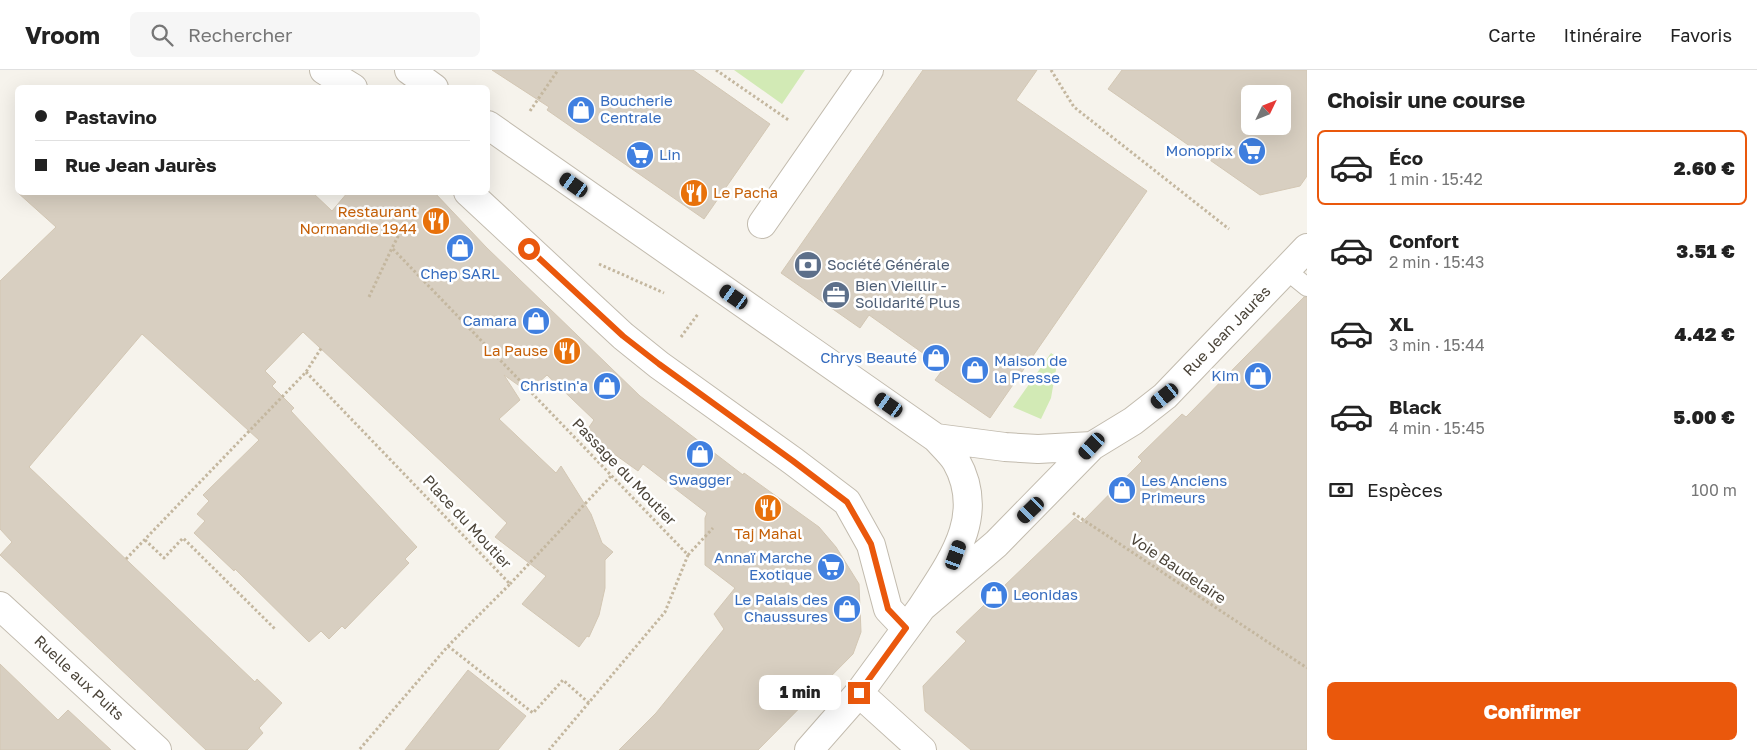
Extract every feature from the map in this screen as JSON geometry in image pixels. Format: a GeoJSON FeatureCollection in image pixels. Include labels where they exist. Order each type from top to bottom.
{"type":"FeatureCollection","features":[{"type":"Feature","properties":{"kind":"street"},"geometry":{"type":"LineString","coordinates":[[324,70],[348,85]]}},
{"type":"Feature","properties":{"kind":"street"},"geometry":{"type":"LineString","coordinates":[[410,70],[430,85]]}},
{"type":"Feature","properties":{"kind":"street"},"geometry":{"type":"LineString","coordinates":[[762,224],[869,70]]}},
{"type":"Feature","properties":{"kind":"street"},"geometry":{"type":"LineString","coordinates":[[471,195],[572,288],[659,364],[847,502],[871,544],[888,609],[914,617],[956,555],[968,521],[964,478],[955,460],[936,438],[490,126]]}},
{"type":"Feature","properties":{"kind":"street","name":"Rue Jean Jaurès"},"geometry":{"type":"LineString","coordinates":[[808,750],[859,693],[914,617],[996,544],[1092,446],[1133,421],[1165,396],[1307,248]]}},
{"type":"Feature","properties":{"kind":"street"},"geometry":{"type":"LineString","coordinates":[[936,438],[1014,448],[1092,446]]}},
{"type":"Feature","properties":{"kind":"street","name":"Ruelle aux Puits"},"geometry":{"type":"LineString","coordinates":[[0,606],[158,750]]}},
{"type":"Feature","properties":{"kind":"street"},"geometry":{"type":"LineString","coordinates":[[859,693],[922,750]]}},
{"type":"Feature","properties":{"kind":"lane"},"geometry":{"type":"LineString","coordinates":[[1286,270],[1307,287]]}},
{"type":"Feature","properties":{"kind":"path"},"geometry":{"type":"LineString","coordinates":[[510,140],[558,70]]}},
{"type":"Feature","properties":{"kind":"path"},"geometry":{"type":"LineString","coordinates":[[716,70],[820,142]]}},
{"type":"Feature","properties":{"kind":"path"},"geometry":{"type":"LineString","coordinates":[[1051,70],[1074,107],[1229,229]]}},
{"type":"Feature","properties":{"kind":"path"},"geometry":{"type":"LineString","coordinates":[[368,297],[403,227]]}},
{"type":"Feature","properties":{"kind":"path","name":"Passage du Moutier"},"geometry":{"type":"LineString","coordinates":[[392,248],[688,555]]}},
{"type":"Feature","properties":{"kind":"path"},"geometry":{"type":"LineString","coordinates":[[572,288],[594,262],[666,294]]}},
{"type":"Feature","properties":{"kind":"path"},"geometry":{"type":"LineString","coordinates":[[684,333],[701,310]]}},
{"type":"Feature","properties":{"kind":"path"},"geometry":{"type":"LineString","coordinates":[[126,559],[306,372],[322,347]]}},
{"type":"Feature","properties":{"kind":"path","name":"Place du Moutier"},"geometry":{"type":"LineString","coordinates":[[306,372],[336,400],[510,584],[448,646],[359,750]]}},
{"type":"Feature","properties":{"kind":"path"},"geometry":{"type":"LineString","coordinates":[[510,584],[612,475]]}},
{"type":"Feature","properties":{"kind":"path","name":"Voie Baudelaire"},"geometry":{"type":"LineString","coordinates":[[1031,510],[1068,510],[1307,668]]}},
{"type":"Feature","properties":{"kind":"path"},"geometry":{"type":"LineString","coordinates":[[549,750],[665,612],[688,555],[713,528]]}},
{"type":"Feature","properties":{"kind":"path"},"geometry":{"type":"LineString","coordinates":[[145,540],[164,558],[183,538],[276,630]]}},
{"type":"Feature","properties":{"kind":"path"},"geometry":{"type":"LineString","coordinates":[[448,646],[533,713],[563,680],[589,703]]}},
{"type":"Feature","properties":{"kind":"green space"},"geometry":{"type":"Polygon","coordinates":[[[734,70],[805,70],[782,104],[734,70]]]}},
{"type":"Feature","properties":{"kind":"green space"},"geometry":{"type":"Polygon","coordinates":[[[1051,353],[1058,358],[1051,398],[1041,419],[1013,407],[1051,353]]]}},
{"type":"Feature","properties":{"kind":"building"},"geometry":{"type":"Polygon","coordinates":[[[492,70],[693,70],[770,124],[704,219],[547,110],[549,107],[492,70]]]}},
{"type":"Feature","properties":{"kind":"building"},"geometry":{"type":"Polygon","coordinates":[[[923,70],[1037,70],[1016,100],[1147,191],[990,418],[935,380],[944,368],[869,315],[860,328],[781,273],[923,70]]]}},
{"type":"Feature","properties":{"kind":"building","name":"Monoprix"},"geometry":{"type":"Polygon","coordinates":[[[1122,70],[1307,70],[1307,176],[1300,186],[1260,195],[1108,89],[1122,70]]]}},
{"type":"Feature","properties":{"kind":"building"},"geometry":{"type":"Polygon","coordinates":[[[20,195],[315,195],[332,211],[345,195],[437,195],[486,247],[640,396],[743,475],[744,473],[819,527],[836,547],[859,584],[861,632],[853,654],[758,750],[619,750],[656,713],[724,629],[714,614],[735,588],[705,565],[705,518],[707,513],[643,464],[638,471],[585,433],[594,420],[547,375],[528,392],[504,375],[520,400],[499,419],[556,473],[561,466],[591,514],[602,543],[613,552],[605,560],[605,588],[599,615],[589,637],[587,636],[579,647],[522,604],[546,576],[495,537],[507,523],[303,332],[265,371],[276,382],[272,386],[294,408],[291,411],[417,547],[405,559],[409,563],[345,629],[342,626],[329,639],[321,631],[309,642],[235,569],[234,571],[194,533],[205,521],[197,514],[209,501],[203,495],[259,440],[142,334],[29,467],[255,682],[257,679],[282,703],[259,728],[263,733],[247,750],[206,750],[0,555],[12,542],[0,529],[0,281],[56,227],[20,195]]]}},
{"type":"Feature","properties":{"kind":"building"},"geometry":{"type":"Polygon","coordinates":[[[1304,297],[1307,297],[1307,750],[971,750],[925,711],[923,686],[966,641],[956,632],[1075,518],[1081,523],[1142,461],[1138,457],[1182,414],[1186,417],[1304,297]]]}},
{"type":"Feature","properties":{"kind":"building"},"geometry":{"type":"Polygon","coordinates":[[[0,664],[58,720],[68,710],[111,750],[0,750],[0,664]]]}},
{"type":"Feature","properties":{"kind":"building"},"geometry":{"type":"Polygon","coordinates":[[[468,670],[526,716],[498,750],[405,750],[468,670]]]}},
{"type":"Feature","properties":{"kind":"place","name":"Boucherie Centrale"},"geometry":{"type":"Point","coordinates":[581,110]}},
{"type":"Feature","properties":{"kind":"place","name":"Monoprix"},"geometry":{"type":"Point","coordinates":[1252,151]}},
{"type":"Feature","properties":{"kind":"place","name":"Lin"},"geometry":{"type":"Point","coordinates":[640,155]}},
{"type":"Feature","properties":{"kind":"place","name":"Le Pacha"},"geometry":{"type":"Point","coordinates":[694,193]}},
{"type":"Feature","properties":{"kind":"place","name":"Restaurant Normandie 1944"},"geometry":{"type":"Point","coordinates":[436,221]}},
{"type":"Feature","properties":{"kind":"place","name":"Chep SARL"},"geometry":{"type":"Point","coordinates":[460,248]}},
{"type":"Feature","properties":{"kind":"place","name":"Société Générale"},"geometry":{"type":"Point","coordinates":[808,265]}},
{"type":"Feature","properties":{"kind":"place","name":"Bien Vieillir - Solidarité Plus"},"geometry":{"type":"Point","coordinates":[836,295]}},
{"type":"Feature","properties":{"kind":"place","name":"Camara"},"geometry":{"type":"Point","coordinates":[536,321]}},
{"type":"Feature","properties":{"kind":"place","name":"La Pause"},"geometry":{"type":"Point","coordinates":[567,351]}},
{"type":"Feature","properties":{"kind":"place","name":"Chrys Beauté"},"geometry":{"type":"Point","coordinates":[936,358]}},
{"type":"Feature","properties":{"kind":"place","name":"Maison de la Presse"},"geometry":{"type":"Point","coordinates":[975,370]}},
{"type":"Feature","properties":{"kind":"place","name":"Kim"},"geometry":{"type":"Point","coordinates":[1258,376]}},
{"type":"Feature","properties":{"kind":"place","name":"Christin'a"},"geometry":{"type":"Point","coordinates":[607,386]}},
{"type":"Feature","properties":{"kind":"place","name":"Swagger"},"geometry":{"type":"Point","coordinates":[700,454]}},
{"type":"Feature","properties":{"kind":"place","name":"Les Anciens Primeurs"},"geometry":{"type":"Point","coordinates":[1122,490]}},
{"type":"Feature","properties":{"kind":"place","name":"Taj Mahal"},"geometry":{"type":"Point","coordinates":[768,508]}},
{"type":"Feature","properties":{"kind":"place","name":"Annaï Marche Exotique"},"geometry":{"type":"Point","coordinates":[831,567]}},
{"type":"Feature","properties":{"kind":"place","name":"Leonidas"},"geometry":{"type":"Point","coordinates":[994,595]}},
{"type":"Feature","properties":{"kind":"place","name":"Le Palais des Chaussures"},"geometry":{"type":"Point","coordinates":[847,609]}},
{"type":"Feature","properties":{"kind":"route"},"geometry":{"type":"LineString","coordinates":[[529,249],[623,336],[847,502],[871,544],[888,609],[906,628],[859,693]]}}]}
